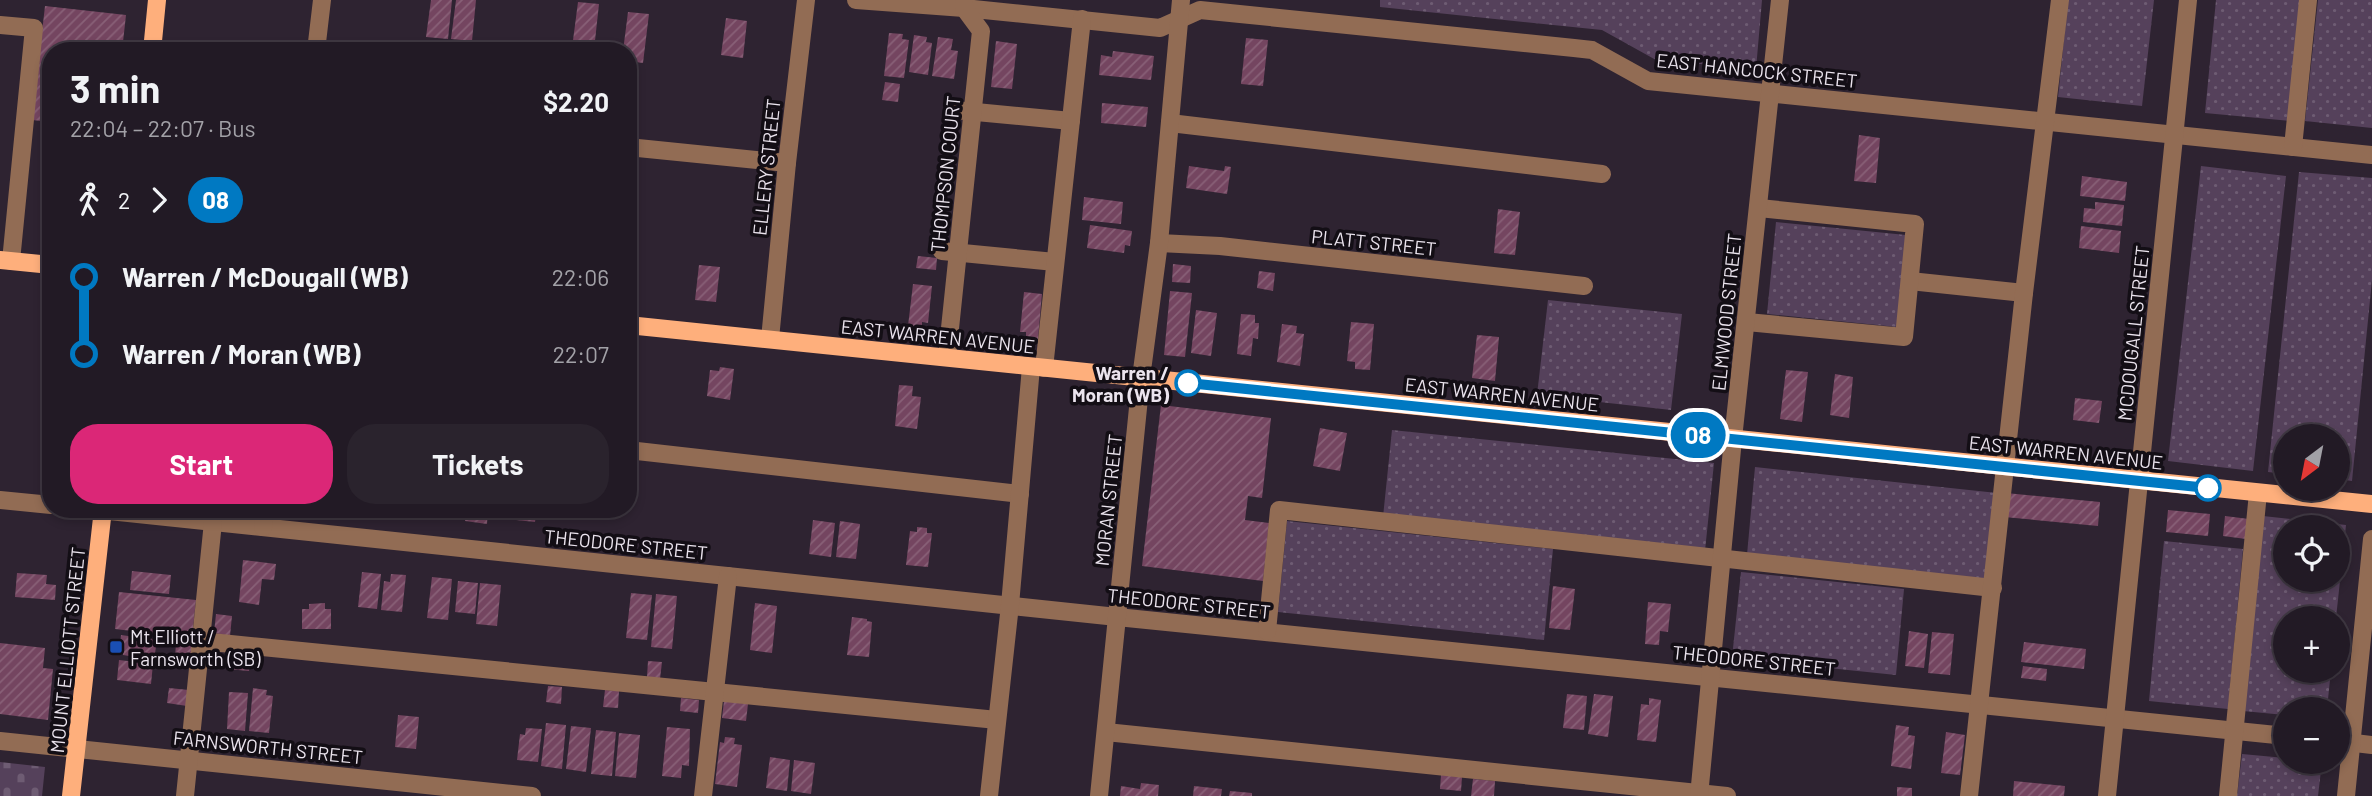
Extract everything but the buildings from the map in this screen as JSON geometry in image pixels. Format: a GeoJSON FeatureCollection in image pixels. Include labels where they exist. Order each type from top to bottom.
{"type":"FeatureCollection","features":[{"type":"Feature","properties":{"kind":"main road"},"geometry":{"type":"LineString","coordinates":[[153,42],[157,0]]}},
{"type":"Feature","properties":{"kind":"main road"},"geometry":{"type":"LineString","coordinates":[[6,260],[42,264]]}},
{"type":"Feature","properties":{"kind":"main road","name":"EAST WARREN AVENUE"},"geometry":{"type":"LineString","coordinates":[[637,326],[2372,504]]}},
{"type":"Feature","properties":{"kind":"main road","name":"MOUNT ELLIOTT STREET"},"geometry":{"type":"LineString","coordinates":[[71,796],[97,518]]}},
{"type":"Feature","properties":{"kind":"street"},"geometry":{"type":"LineString","coordinates":[[317,42],[322,0]]}},
{"type":"Feature","properties":{"kind":"street","name":"ELLERY STREET"},"geometry":{"type":"LineString","coordinates":[[770,339],[806,0]]}},
{"type":"Feature","properties":{"kind":"street","name":"EAST HANCOCK STREET"},"geometry":{"type":"LineString","coordinates":[[856,0],[964,4],[1160,29],[1200,10],[1574,48],[1592,51],[1647,80],[2372,155]]}},
{"type":"Feature","properties":{"kind":"street","name":"MORAN STREET"},"geometry":{"type":"LineString","coordinates":[[1099,796],[1141,378],[1159,243],[1181,0]]}},
{"type":"Feature","properties":{"kind":"street","name":"ELMWOOD STREET"},"geometry":{"type":"LineString","coordinates":[[1699,794],[1733,439],[1780,0]]}},
{"type":"Feature","properties":{"kind":"street"},"geometry":{"type":"LineString","coordinates":[[1969,796],[2024,293],[2060,0]]}},
{"type":"Feature","properties":{"kind":"street","name":"MCDOUGALL STREET"},"geometry":{"type":"LineString","coordinates":[[2107,796],[2188,0]]}},
{"type":"Feature","properties":{"kind":"street"},"geometry":{"type":"LineString","coordinates":[[2293,147],[2308,0]]}},
{"type":"Feature","properties":{"kind":"street","name":"THOMPSON COURT"},"geometry":{"type":"LineString","coordinates":[[947,357],[950,252],[964,111],[981,31],[964,4]]}},
{"type":"Feature","properties":{"kind":"street"},"geometry":{"type":"LineString","coordinates":[[989,796],[1020,494],[1055,262],[1082,19]]}},
{"type":"Feature","properties":{"kind":"street"},"geometry":{"type":"LineString","coordinates":[[0,25],[34,28],[6,260]]}},
{"type":"Feature","properties":{"kind":"street"},"geometry":{"type":"LineString","coordinates":[[964,111],[1071,121]]}},
{"type":"Feature","properties":{"kind":"street"},"geometry":{"type":"LineString","coordinates":[[1170,123],[1602,174]]}},
{"type":"Feature","properties":{"kind":"street"},"geometry":{"type":"LineString","coordinates":[[637,148],[787,163]]}},
{"type":"Feature","properties":{"kind":"street"},"geometry":{"type":"LineString","coordinates":[[1747,322],[1904,337],[1910,281],[1915,224],[1759,208]]}},
{"type":"Feature","properties":{"kind":"street","name":"PLATT STREET"},"geometry":{"type":"LineString","coordinates":[[1159,243],[1220,246],[1584,286]]}},
{"type":"Feature","properties":{"kind":"street"},"geometry":{"type":"LineString","coordinates":[[950,252],[1055,262]]}},
{"type":"Feature","properties":{"kind":"street"},"geometry":{"type":"LineString","coordinates":[[1910,281],[2024,293]]}},
{"type":"Feature","properties":{"kind":"street"},"geometry":{"type":"LineString","coordinates":[[637,451],[1020,494]]}},
{"type":"Feature","properties":{"kind":"street"},"geometry":{"type":"LineString","coordinates":[[2228,796],[2258,493]]}},
{"type":"Feature","properties":{"kind":"street"},"geometry":{"type":"LineString","coordinates":[[0,500],[42,504]]}},
{"type":"Feature","properties":{"kind":"street"},"geometry":{"type":"LineString","coordinates":[[1267,631],[1279,510],[1993,588]]}},
{"type":"Feature","properties":{"kind":"street","name":"THEODORE STREET"},"geometry":{"type":"LineString","coordinates":[[175,518],[214,522],[264,518],[728,576],[2273,735]]}},
{"type":"Feature","properties":{"kind":"street"},"geometry":{"type":"LineString","coordinates":[[185,796],[214,522]]}},
{"type":"Feature","properties":{"kind":"street"},"geometry":{"type":"LineString","coordinates":[[2350,704],[2372,539]]}},
{"type":"Feature","properties":{"kind":"street"},"geometry":{"type":"LineString","coordinates":[[703,796],[728,576]]}},
{"type":"Feature","properties":{"kind":"street"},"geometry":{"type":"LineString","coordinates":[[201,641],[997,720]]}},
{"type":"Feature","properties":{"kind":"street"},"geometry":{"type":"LineString","coordinates":[[1106,732],[1727,796]]}},
{"type":"Feature","properties":{"kind":"street","name":"FARNSWORTH STREET"},"geometry":{"type":"LineString","coordinates":[[0,741],[532,796]]}},
{"type":"Feature","properties":{"kind":"street"},"geometry":{"type":"LineString","coordinates":[[2350,743],[2372,745]]}},
{"type":"Feature","properties":{"kind":"street"},"geometry":{"type":"LineString","coordinates":[[2346,774],[2346,796]]}},
{"type":"Feature","properties":{"kind":"green space"},"geometry":{"type":"Polygon","coordinates":[[[1380,0],[1762,0],[1756,69],[1656,60],[1602,30],[1380,7],[1380,0]]]}},
{"type":"Feature","properties":{"kind":"green space"},"geometry":{"type":"Polygon","coordinates":[[[2068,0],[2154,0],[2142,106],[2058,97],[2068,0]]]}},
{"type":"Feature","properties":{"kind":"green space"},"geometry":{"type":"Polygon","coordinates":[[[2216,0],[2301,0],[2290,121],[2205,113],[2216,0]]]}},
{"type":"Feature","properties":{"kind":"green space"},"geometry":{"type":"Polygon","coordinates":[[[2318,0],[2372,0],[2372,128],[2305,121],[2318,0]]]}},
{"type":"Feature","properties":{"kind":"green space"},"geometry":{"type":"Polygon","coordinates":[[[2201,166],[2286,176],[2253,471],[2168,461],[2201,166]]]}},
{"type":"Feature","properties":{"kind":"green space"},"geometry":{"type":"Polygon","coordinates":[[[2299,172],[2372,178],[2372,280],[2352,481],[2350,424],[2273,424],[2273,473],[2268,472],[2299,172]]]}},
{"type":"Feature","properties":{"kind":"green space"},"geometry":{"type":"Polygon","coordinates":[[[1776,222],[1906,235],[1897,327],[1767,314],[1776,222]]]}},
{"type":"Feature","properties":{"kind":"green space"},"geometry":{"type":"Polygon","coordinates":[[[1548,300],[1682,314],[1671,410],[1537,395],[1548,300]]]}},
{"type":"Feature","properties":{"kind":"green space"},"geometry":{"type":"Polygon","coordinates":[[[1392,430],[1714,463],[1705,551],[1383,517],[1392,430]]]}},
{"type":"Feature","properties":{"kind":"green space"},"geometry":{"type":"Polygon","coordinates":[[[1755,467],[1997,493],[1988,580],[1747,555],[1755,467]]]}},
{"type":"Feature","properties":{"kind":"green space"},"geometry":{"type":"Polygon","coordinates":[[[2263,516],[2273,517],[2273,592],[2339,592],[2337,606],[2273,606],[2273,683],[2330,683],[2328,697],[2273,697],[2273,714],[2243,711],[2263,516]]]}},
{"type":"Feature","properties":{"kind":"green space"},"geometry":{"type":"Polygon","coordinates":[[[1287,521],[1553,549],[1544,640],[1278,612],[1287,521]]]}},
{"type":"Feature","properties":{"kind":"green space"},"geometry":{"type":"Polygon","coordinates":[[[2164,541],[2243,549],[2228,709],[2149,701],[2164,541]]]}},
{"type":"Feature","properties":{"kind":"green space"},"geometry":{"type":"Polygon","coordinates":[[[1741,572],[1904,589],[1896,675],[1732,658],[1741,572]]]}},
{"type":"Feature","properties":{"kind":"green space"},"geometry":{"type":"Polygon","coordinates":[[[2242,754],[2273,757],[2273,774],[2321,774],[2318,796],[2237,796],[2242,754]]]}},
{"type":"Feature","properties":{"kind":"green space"},"geometry":{"type":"Polygon","coordinates":[[[0,762],[45,767],[42,796],[0,796],[0,762]]]}},
{"type":"Feature","properties":{"kind":"bus line","name":"08"},"geometry":{"type":"LineString","coordinates":[[1188,383],[2208,488]]}},
{"type":"Feature","properties":{"kind":"place","name":"Warren / Moran (WB)"},"geometry":{"type":"Point","coordinates":[1188,383]}},
{"type":"Feature","properties":{"kind":"place","name":"Mt Elliott / Farnsworth (SB)"},"geometry":{"type":"Point","coordinates":[116,647]}}]}
